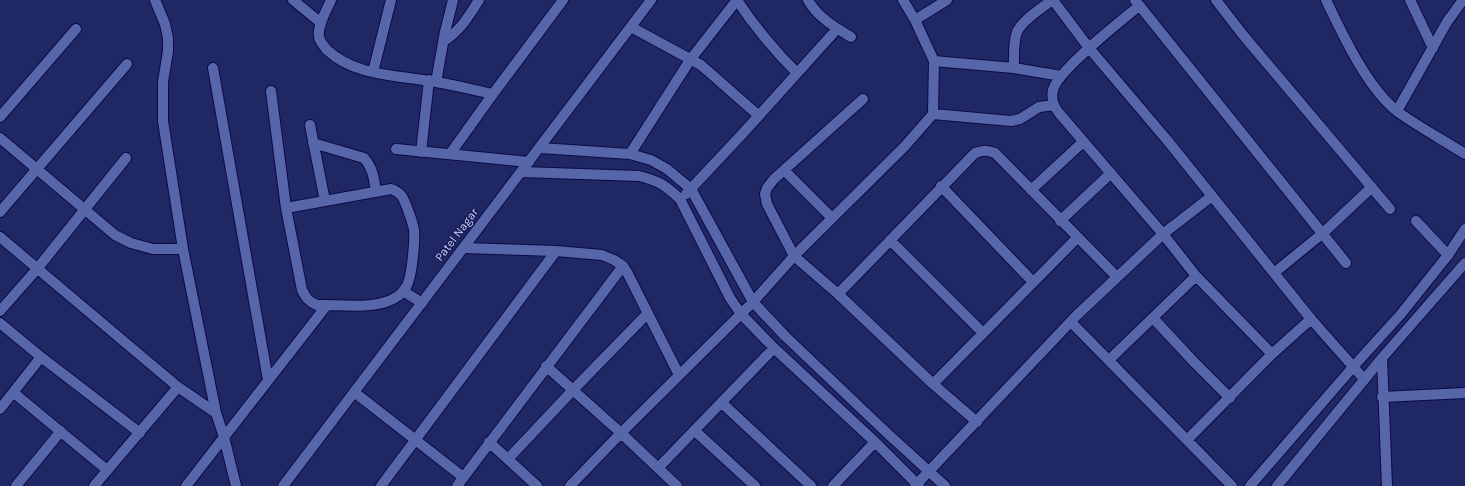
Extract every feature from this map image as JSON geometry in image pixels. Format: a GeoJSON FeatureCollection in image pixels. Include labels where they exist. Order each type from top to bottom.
{"type":"FeatureCollection","features":[{"type":"Feature","properties":{"kind":"street"},"geometry":{"type":"LineString","coordinates":[[155,0],[165,24],[168,38],[168,51],[163,82],[163,121],[183,249],[216,413],[224,437],[236,486]]}},
{"type":"Feature","properties":{"kind":"street"},"geometry":{"type":"LineString","coordinates":[[293,0],[321,23]]}},
{"type":"Feature","properties":{"kind":"street"},"geometry":{"type":"LineString","coordinates":[[332,0],[321,23],[319,38],[323,46],[334,57],[352,66],[373,72],[432,81],[493,94]]}},
{"type":"Feature","properties":{"kind":"street"},"geometry":{"type":"LineString","coordinates":[[373,72],[391,0]]}},
{"type":"Feature","properties":{"kind":"street"},"geometry":{"type":"LineString","coordinates":[[421,152],[432,81],[444,41],[453,0]]}},
{"type":"Feature","properties":{"kind":"street"},"geometry":{"type":"LineString","coordinates":[[444,41],[459,29],[479,0]]}},
{"type":"Feature","properties":{"kind":"street"},"geometry":{"type":"LineString","coordinates":[[450,154],[563,0]]}},
{"type":"Feature","properties":{"kind":"street","name":"Patel Nagar"},"geometry":{"type":"LineString","coordinates":[[283,486],[651,0]]}},
{"type":"Feature","properties":{"kind":"street"},"geometry":{"type":"LineString","coordinates":[[630,154],[690,60],[737,0],[769,44],[797,73]]}},
{"type":"Feature","properties":{"kind":"street"},"geometry":{"type":"LineString","coordinates":[[808,0],[816,12],[837,29],[851,37]]}},
{"type":"Feature","properties":{"kind":"street"},"geometry":{"type":"LineString","coordinates":[[570,486],[621,433],[753,302],[794,256],[905,146],[933,114],[934,61],[915,20],[903,0]]}},
{"type":"Feature","properties":{"kind":"street"},"geometry":{"type":"LineString","coordinates":[[915,20],[946,0]]}},
{"type":"Feature","properties":{"kind":"street"},"geometry":{"type":"LineString","coordinates":[[1014,68],[1015,40],[1017,32],[1030,18],[1053,0],[1089,48],[1167,140],[1311,319],[1364,379]]}},
{"type":"Feature","properties":{"kind":"street"},"geometry":{"type":"LineString","coordinates":[[1216,0],[1248,41],[1390,209]]}},
{"type":"Feature","properties":{"kind":"street"},"geometry":{"type":"LineString","coordinates":[[1326,0],[1357,60],[1377,90],[1397,111],[1465,154]]}},
{"type":"Feature","properties":{"kind":"street"},"geometry":{"type":"LineString","coordinates":[[1410,0],[1433,48]]}},
{"type":"Feature","properties":{"kind":"street"},"geometry":{"type":"LineString","coordinates":[[1397,111],[1447,22],[1464,0]]}},
{"type":"Feature","properties":{"kind":"street"},"geometry":{"type":"LineString","coordinates":[[1272,354],[1196,276],[1163,234],[1059,113],[1054,105],[1053,90],[1061,76],[1137,3],[1346,262]]}},
{"type":"Feature","properties":{"kind":"street"},"geometry":{"type":"LineString","coordinates":[[631,27],[701,65],[759,116]]}},
{"type":"Feature","properties":{"kind":"street"},"geometry":{"type":"LineString","coordinates":[[0,117],[76,28]]}},
{"type":"Feature","properties":{"kind":"street"},"geometry":{"type":"LineString","coordinates":[[680,199],[691,190],[837,29]]}},
{"type":"Feature","properties":{"kind":"street"},"geometry":{"type":"LineString","coordinates":[[934,61],[1014,68],[1061,76]]}},
{"type":"Feature","properties":{"kind":"street"},"geometry":{"type":"LineString","coordinates":[[0,212],[126,64]]}},
{"type":"Feature","properties":{"kind":"street"},"geometry":{"type":"LineString","coordinates":[[213,68],[268,380]]}},
{"type":"Feature","properties":{"kind":"street"},"geometry":{"type":"LineString","coordinates":[[271,92],[286,208],[302,290],[306,298],[310,302],[317,305],[376,305],[390,301],[407,287],[414,242],[414,228],[402,196],[397,191],[391,189],[286,208]]}},
{"type":"Feature","properties":{"kind":"street"},"geometry":{"type":"LineString","coordinates":[[863,99],[784,170],[767,188],[765,194],[767,204],[794,256],[838,294],[933,384],[976,422]]}},
{"type":"Feature","properties":{"kind":"street"},"geometry":{"type":"LineString","coordinates":[[933,114],[1011,121],[1020,119],[1039,107],[1054,105]]}},
{"type":"Feature","properties":{"kind":"street"},"geometry":{"type":"LineString","coordinates":[[310,125],[325,201]]}},
{"type":"Feature","properties":{"kind":"street"},"geometry":{"type":"LineString","coordinates":[[0,138],[115,235],[131,243],[153,249],[183,249]]}},
{"type":"Feature","properties":{"kind":"street"},"geometry":{"type":"LineString","coordinates":[[1030,190],[1083,142]]}},
{"type":"Feature","properties":{"kind":"street"},"geometry":{"type":"LineString","coordinates":[[313,143],[364,158],[373,170],[376,192]]}},
{"type":"Feature","properties":{"kind":"street"},"geometry":{"type":"LineString","coordinates":[[540,148],[630,154],[651,160],[667,169],[691,190],[753,302],[785,336],[881,428],[945,486]]}},
{"type":"Feature","properties":{"kind":"street"},"geometry":{"type":"LineString","coordinates":[[396,149],[529,162]]}},
{"type":"Feature","properties":{"kind":"street"},"geometry":{"type":"LineString","coordinates":[[838,294],[941,186],[975,153],[988,150],[995,154],[1117,277]]}},
{"type":"Feature","properties":{"kind":"street"},"geometry":{"type":"LineString","coordinates":[[0,311],[37,269],[126,158]]}},
{"type":"Feature","properties":{"kind":"street"},"geometry":{"type":"LineString","coordinates":[[784,170],[832,218]]}},
{"type":"Feature","properties":{"kind":"street"},"geometry":{"type":"LineString","coordinates":[[522,172],[638,176],[655,180],[667,187],[680,199],[730,298],[741,314],[774,348],[875,442],[917,485],[1071,322],[1163,234],[1212,196]]}},
{"type":"Feature","properties":{"kind":"street"},"geometry":{"type":"LineString","coordinates":[[1060,221],[1111,173]]}},
{"type":"Feature","properties":{"kind":"street"},"geometry":{"type":"LineString","coordinates":[[941,186],[1033,282]]}},
{"type":"Feature","properties":{"kind":"street"},"geometry":{"type":"LineString","coordinates":[[1274,273],[1322,233],[1372,187]]}},
{"type":"Feature","properties":{"kind":"street"},"geometry":{"type":"LineString","coordinates":[[1416,221],[1448,255]]}},
{"type":"Feature","properties":{"kind":"street"},"geometry":{"type":"LineString","coordinates":[[1250,486],[1401,314],[1448,255],[1465,229]]}},
{"type":"Feature","properties":{"kind":"street"},"geometry":{"type":"LineString","coordinates":[[0,237],[178,386],[216,413]]}},
{"type":"Feature","properties":{"kind":"street"},"geometry":{"type":"LineString","coordinates":[[933,384],[1077,238]]}},
{"type":"Feature","properties":{"kind":"street"},"geometry":{"type":"LineString","coordinates":[[890,240],[983,333]]}},
{"type":"Feature","properties":{"kind":"street"},"geometry":{"type":"LineString","coordinates":[[464,248],[556,251],[602,255],[614,260],[623,266],[679,375]]}},
{"type":"Feature","properties":{"kind":"street"},"geometry":{"type":"LineString","coordinates":[[381,486],[556,251]]}},
{"type":"Feature","properties":{"kind":"street"},"geometry":{"type":"LineString","coordinates":[[1277,486],[1364,379],[1465,262]]}},
{"type":"Feature","properties":{"kind":"street"},"geometry":{"type":"LineString","coordinates":[[457,486],[546,366],[623,266]]}},
{"type":"Feature","properties":{"kind":"street"},"geometry":{"type":"LineString","coordinates":[[1109,360],[1196,276]]}},
{"type":"Feature","properties":{"kind":"street"},"geometry":{"type":"LineString","coordinates":[[403,291],[422,303]]}},
{"type":"Feature","properties":{"kind":"street"},"geometry":{"type":"LineString","coordinates":[[186,486],[326,305]]}},
{"type":"Feature","properties":{"kind":"street"},"geometry":{"type":"LineString","coordinates":[[508,459],[648,314]]}},
{"type":"Feature","properties":{"kind":"street"},"geometry":{"type":"LineString","coordinates":[[1153,318],[1230,398]]}},
{"type":"Feature","properties":{"kind":"street"},"geometry":{"type":"LineString","coordinates":[[1187,440],[1272,354],[1311,319]]}},
{"type":"Feature","properties":{"kind":"street"},"geometry":{"type":"LineString","coordinates":[[1071,322],[1232,486]]}},
{"type":"Feature","properties":{"kind":"street"},"geometry":{"type":"LineString","coordinates":[[0,323],[41,357],[140,433]]}},
{"type":"Feature","properties":{"kind":"street"},"geometry":{"type":"LineString","coordinates":[[658,468],[774,348]]}},
{"type":"Feature","properties":{"kind":"street"},"geometry":{"type":"LineString","coordinates":[[0,409],[41,357]]}},
{"type":"Feature","properties":{"kind":"street"},"geometry":{"type":"LineString","coordinates":[[1382,358],[1382,397],[1387,486]]}},
{"type":"Feature","properties":{"kind":"street"},"geometry":{"type":"LineString","coordinates":[[546,366],[621,433],[677,486]]}},
{"type":"Feature","properties":{"kind":"street"},"geometry":{"type":"LineString","coordinates":[[94,486],[178,386]]}},
{"type":"Feature","properties":{"kind":"street"},"geometry":{"type":"LineString","coordinates":[[354,392],[463,477]]}},
{"type":"Feature","properties":{"kind":"street"},"geometry":{"type":"LineString","coordinates":[[14,393],[107,470]]}},
{"type":"Feature","properties":{"kind":"street"},"geometry":{"type":"LineString","coordinates":[[1382,397],[1465,393]]}},
{"type":"Feature","properties":{"kind":"street"},"geometry":{"type":"LineString","coordinates":[[722,403],[811,486]]}},
{"type":"Feature","properties":{"kind":"street"},"geometry":{"type":"LineString","coordinates":[[694,430],[755,486]]}},
{"type":"Feature","properties":{"kind":"street"},"geometry":{"type":"LineString","coordinates":[[16,486],[61,431]]}},
{"type":"Feature","properties":{"kind":"street"},"geometry":{"type":"LineString","coordinates":[[489,442],[537,486]]}},
{"type":"Feature","properties":{"kind":"street"},"geometry":{"type":"LineString","coordinates":[[833,486],[875,442]]}}]}
